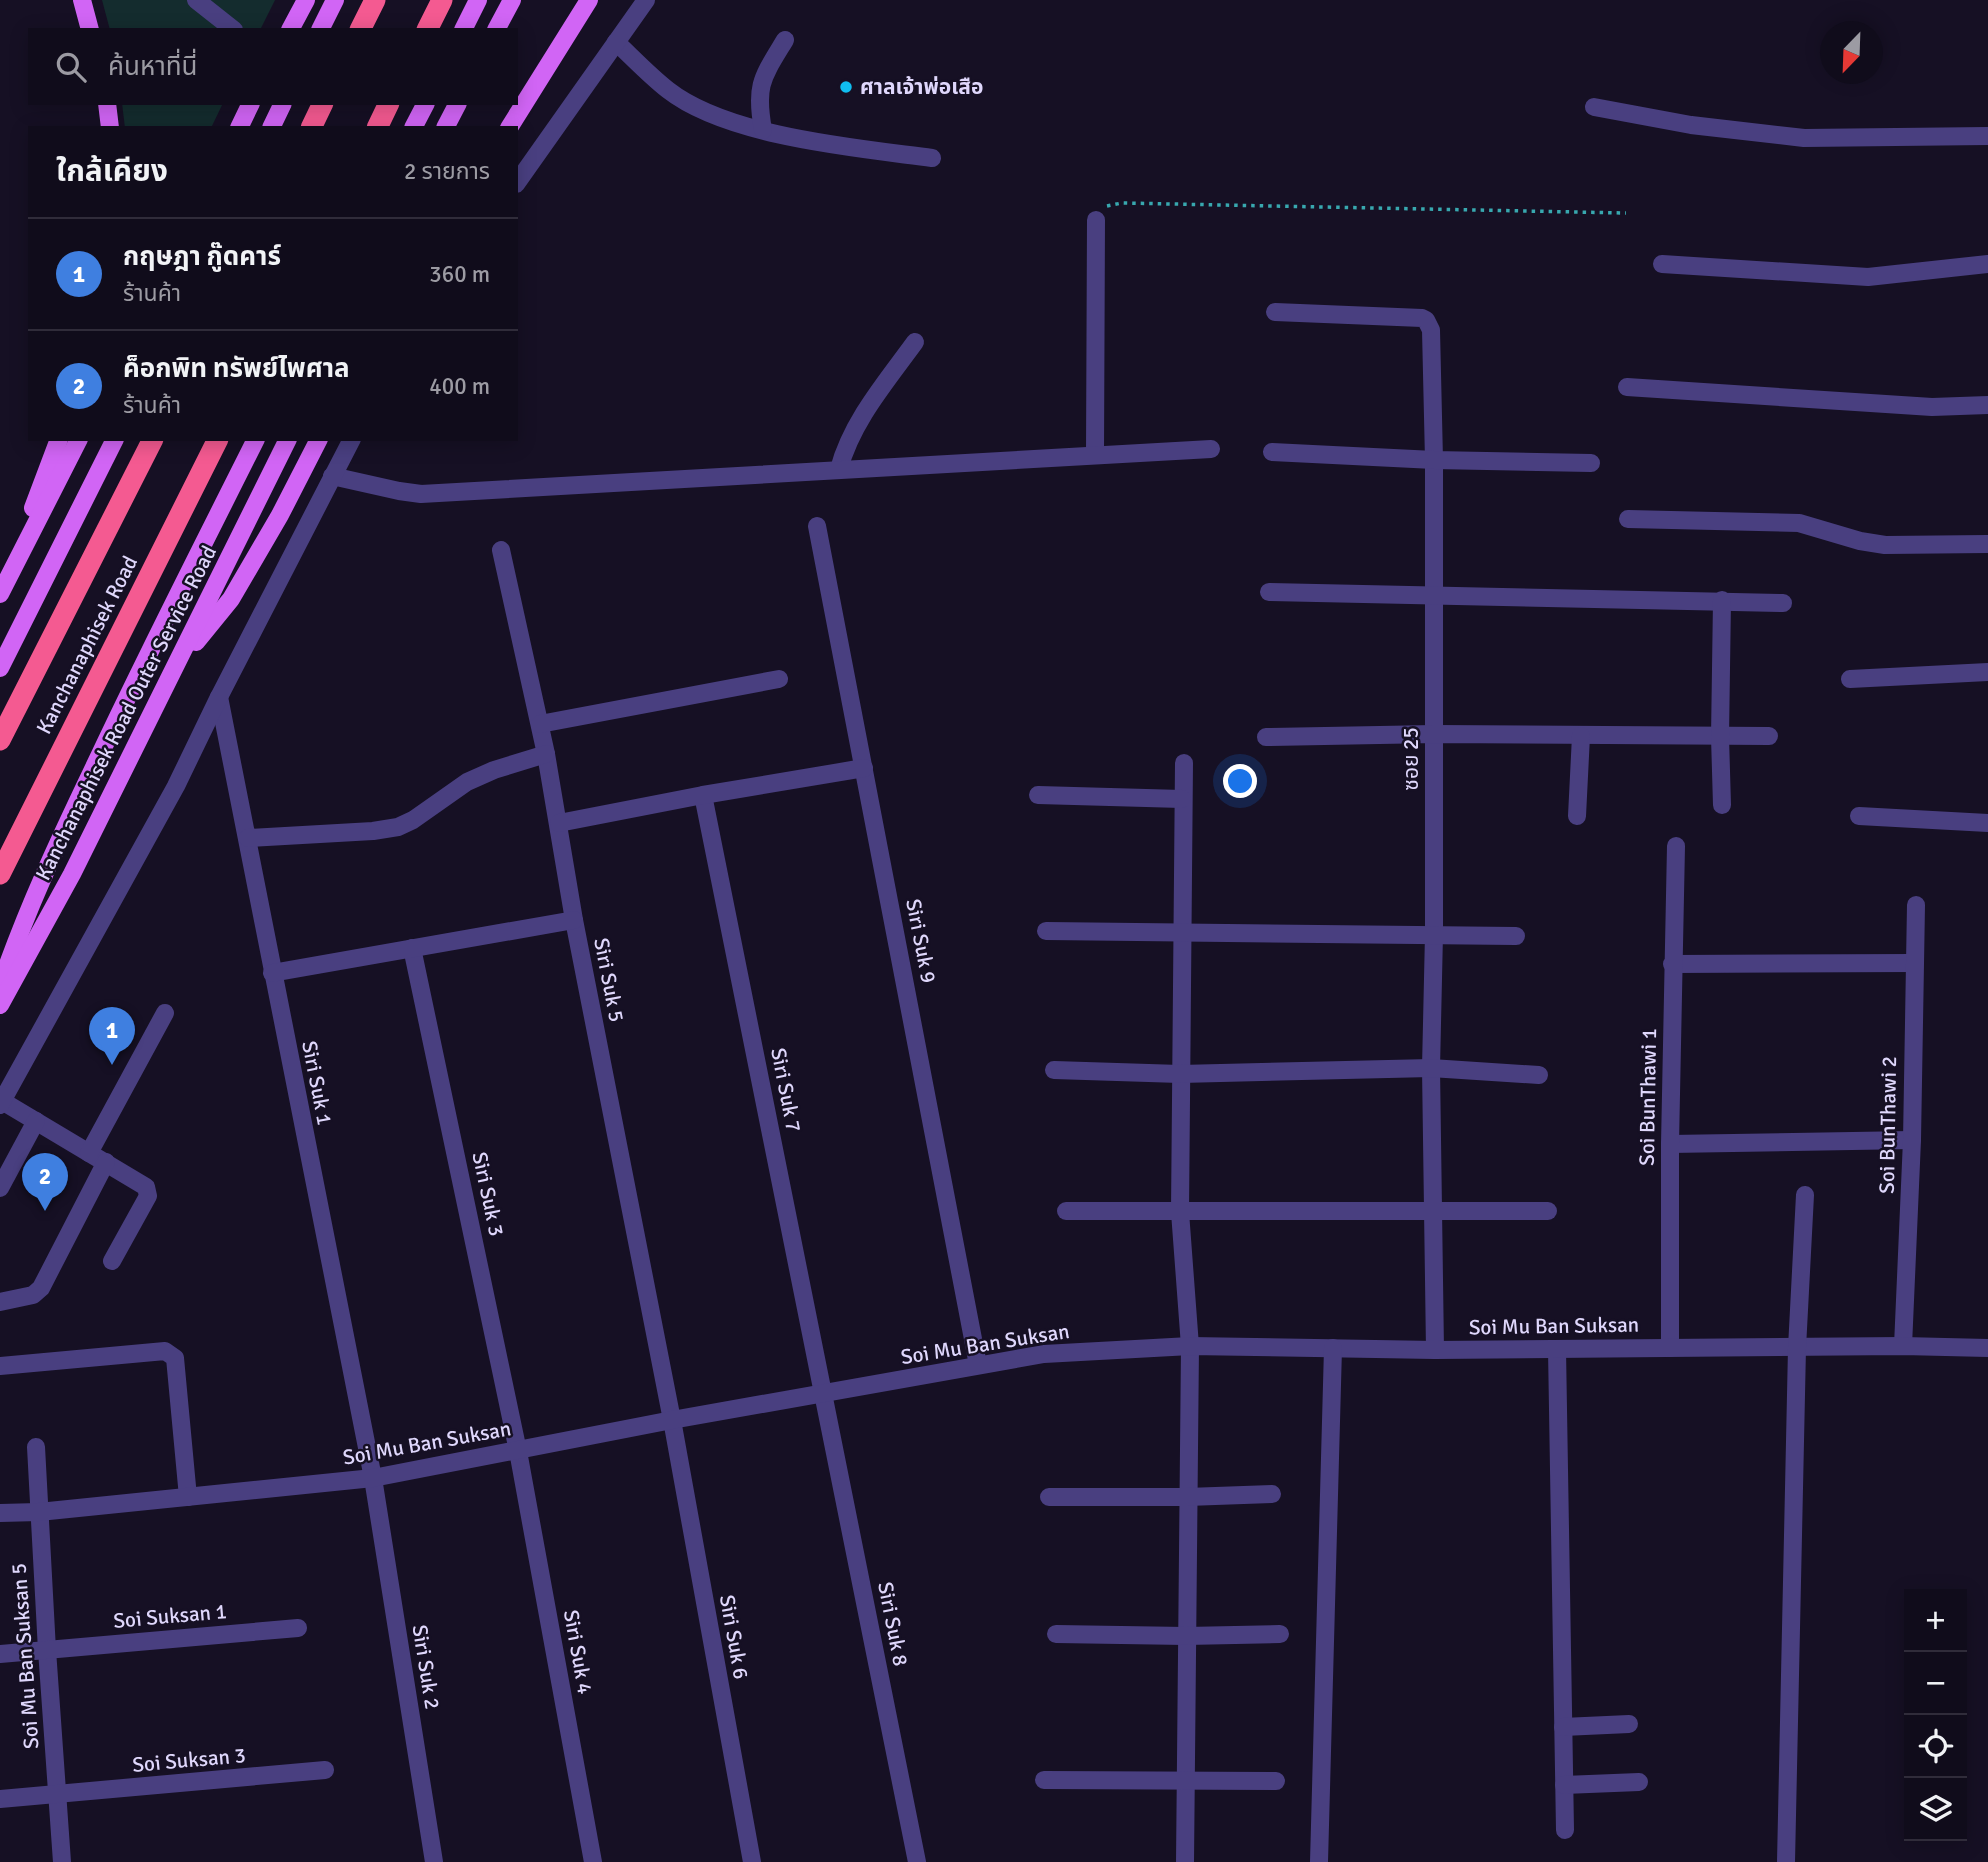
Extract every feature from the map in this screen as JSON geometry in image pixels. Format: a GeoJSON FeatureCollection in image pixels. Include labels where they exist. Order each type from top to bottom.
{"type":"FeatureCollection","features":[{"type":"Feature","properties":{"kind":"highway"},"geometry":{"type":"LineString","coordinates":[[361,28],[375,0]]}},
{"type":"Feature","properties":{"kind":"highway"},"geometry":{"type":"LineString","coordinates":[[427,28],[442,0]]}},
{"type":"Feature","properties":{"kind":"highway"},"geometry":{"type":"LineString","coordinates":[[312,126],[322,105]]}},
{"type":"Feature","properties":{"kind":"highway"},"geometry":{"type":"LineString","coordinates":[[378,126],[388,105]]}},
{"type":"Feature","properties":{"kind":"highway","name":"Kanchanaphisek Road"},"geometry":{"type":"LineString","coordinates":[[0,740],[152,441]]}},
{"type":"Feature","properties":{"kind":"highway","name":"Kanchanaphisek Road"},"geometry":{"type":"LineString","coordinates":[[0,874],[217,441]]}},
{"type":"Feature","properties":{"kind":"main road"},"geometry":{"type":"LineString","coordinates":[[82,0],[89,28]]}},
{"type":"Feature","properties":{"kind":"main road"},"geometry":{"type":"LineString","coordinates":[[291,28],[306,0]]}},
{"type":"Feature","properties":{"kind":"main road"},"geometry":{"type":"LineString","coordinates":[[321,28],[335,0]]}},
{"type":"Feature","properties":{"kind":"main road"},"geometry":{"type":"LineString","coordinates":[[464,28],[478,0]]}},
{"type":"Feature","properties":{"kind":"main road"},"geometry":{"type":"LineString","coordinates":[[497,28],[512,0]]}},
{"type":"Feature","properties":{"kind":"main road"},"geometry":{"type":"LineString","coordinates":[[510,126],[589,0]]}},
{"type":"Feature","properties":{"kind":"main road"},"geometry":{"type":"LineString","coordinates":[[107,105],[110,126]]}},
{"type":"Feature","properties":{"kind":"main road"},"geometry":{"type":"LineString","coordinates":[[240,126],[250,105]]}},
{"type":"Feature","properties":{"kind":"main road"},"geometry":{"type":"LineString","coordinates":[[272,126],[282,105]]}},
{"type":"Feature","properties":{"kind":"main road"},"geometry":{"type":"LineString","coordinates":[[414,126],[425,105]]}},
{"type":"Feature","properties":{"kind":"main road"},"geometry":{"type":"LineString","coordinates":[[446,126],[457,105]]}},
{"type":"Feature","properties":{"kind":"main road"},"geometry":{"type":"LineString","coordinates":[[3,588],[58,441]]}},
{"type":"Feature","properties":{"kind":"main road"},"geometry":{"type":"LineString","coordinates":[[3,588],[78,441]]}},
{"type":"Feature","properties":{"kind":"main road"},"geometry":{"type":"LineString","coordinates":[[1,666],[114,441]]}},
{"type":"Feature","properties":{"kind":"main road"},"geometry":{"type":"LineString","coordinates":[[0,987],[16,938],[52,855],[138,674],[255,441]]}},
{"type":"Feature","properties":{"kind":"main road","name":"Kanchanaphisek Road Outer Service Road"},"geometry":{"type":"LineString","coordinates":[[0,1005],[72,874],[287,441]]}},
{"type":"Feature","properties":{"kind":"main road"},"geometry":{"type":"LineString","coordinates":[[174,668],[231,599],[280,515],[318,441]]}},
{"type":"Feature","properties":{"kind":"street"},"geometry":{"type":"LineString","coordinates":[[196,0],[231,28]]}},
{"type":"Feature","properties":{"kind":"street"},"geometry":{"type":"LineString","coordinates":[[518,181],[646,0]]}},
{"type":"Feature","properties":{"kind":"street"},"geometry":{"type":"LineString","coordinates":[[764,130],[759,92],[763,76],[785,40]]}},
{"type":"Feature","properties":{"kind":"street"},"geometry":{"type":"LineString","coordinates":[[616,42],[668,90],[725,118],[764,130],[834,145],[932,158]]}},
{"type":"Feature","properties":{"kind":"street"},"geometry":{"type":"LineString","coordinates":[[1594,107],[1691,125],[1804,138],[1988,136]]}},
{"type":"Feature","properties":{"kind":"street"},"geometry":{"type":"LineString","coordinates":[[1095,454],[1096,220]]}},
{"type":"Feature","properties":{"kind":"street"},"geometry":{"type":"LineString","coordinates":[[1661,264],[1868,276],[1988,264]]}},
{"type":"Feature","properties":{"kind":"street","name":"ซอย 25"},"geometry":{"type":"LineString","coordinates":[[1275,312],[1426,320],[1431,330],[1434,460],[1434,934],[1431,1068],[1435,1350]]}},
{"type":"Feature","properties":{"kind":"street"},"geometry":{"type":"LineString","coordinates":[[839,469],[851,435],[878,392],[915,342]]}},
{"type":"Feature","properties":{"kind":"street"},"geometry":{"type":"LineString","coordinates":[[1627,387],[1932,407],[1988,405]]}},
{"type":"Feature","properties":{"kind":"street"},"geometry":{"type":"LineString","coordinates":[[112,1261],[148,1196],[146,1187],[1,1103],[176,786],[219,696],[351,441]]}},
{"type":"Feature","properties":{"kind":"street"},"geometry":{"type":"LineString","coordinates":[[332,476],[421,494],[1211,449]]}},
{"type":"Feature","properties":{"kind":"street"},"geometry":{"type":"LineString","coordinates":[[1272,452],[1434,460],[1591,463]]}},
{"type":"Feature","properties":{"kind":"street"},"geometry":{"type":"LineString","coordinates":[[1628,519],[1799,523],[1860,541],[1885,545],[1988,544]]}},
{"type":"Feature","properties":{"kind":"street","name":"Siri Suk 9"},"geometry":{"type":"LineString","coordinates":[[817,526],[978,1365]]}},
{"type":"Feature","properties":{"kind":"street","name":"Siri Suk 5"},"geometry":{"type":"LineString","coordinates":[[501,550],[546,754],[574,920],[672,1420]]}},
{"type":"Feature","properties":{"kind":"street"},"geometry":{"type":"LineString","coordinates":[[1269,592],[1783,603]]}},
{"type":"Feature","properties":{"kind":"street"},"geometry":{"type":"LineString","coordinates":[[1722,600],[1722,805]]}},
{"type":"Feature","properties":{"kind":"street"},"geometry":{"type":"LineString","coordinates":[[1850,679],[1988,673]]}},
{"type":"Feature","properties":{"kind":"street"},"geometry":{"type":"LineString","coordinates":[[540,724],[779,679]]}},
{"type":"Feature","properties":{"kind":"street","name":"Siri Suk 1"},"geometry":{"type":"LineString","coordinates":[[219,696],[373,1478]]}},
{"type":"Feature","properties":{"kind":"street"},"geometry":{"type":"LineString","coordinates":[[1266,737],[1434,734],[1769,736]]}},
{"type":"Feature","properties":{"kind":"street"},"geometry":{"type":"LineString","coordinates":[[1577,816],[1581,736]]}},
{"type":"Feature","properties":{"kind":"street"},"geometry":{"type":"LineString","coordinates":[[248,838],[373,831],[398,827],[413,820],[467,782],[494,770],[546,754]]}},
{"type":"Feature","properties":{"kind":"street"},"geometry":{"type":"LineString","coordinates":[[1184,763],[1180,1212],[1190,1346],[1185,1862]]}},
{"type":"Feature","properties":{"kind":"street"},"geometry":{"type":"LineString","coordinates":[[559,823],[864,768]]}},
{"type":"Feature","properties":{"kind":"street","name":"Siri Suk 7"},"geometry":{"type":"LineString","coordinates":[[703,795],[823,1394]]}},
{"type":"Feature","properties":{"kind":"street"},"geometry":{"type":"LineString","coordinates":[[1038,795],[1182,799]]}},
{"type":"Feature","properties":{"kind":"street"},"geometry":{"type":"LineString","coordinates":[[1859,816],[1988,823]]}},
{"type":"Feature","properties":{"kind":"street","name":"Soi BunThawi 1"},"geometry":{"type":"LineString","coordinates":[[1670,1348],[1672,964],[1676,846]]}},
{"type":"Feature","properties":{"kind":"street","name":"Soi BunThawi 2"},"geometry":{"type":"LineString","coordinates":[[1903,1346],[1912,1140],[1916,905]]}},
{"type":"Feature","properties":{"kind":"street"},"geometry":{"type":"LineString","coordinates":[[272,973],[574,920]]}},
{"type":"Feature","properties":{"kind":"street"},"geometry":{"type":"LineString","coordinates":[[1046,931],[1516,936]]}},
{"type":"Feature","properties":{"kind":"street","name":"Siri Suk 3"},"geometry":{"type":"LineString","coordinates":[[412,948],[519,1451]]}},
{"type":"Feature","properties":{"kind":"street"},"geometry":{"type":"LineString","coordinates":[[1672,964],[1914,963]]}},
{"type":"Feature","properties":{"kind":"street"},"geometry":{"type":"LineString","coordinates":[[89,1153],[165,1013]]}},
{"type":"Feature","properties":{"kind":"street"},"geometry":{"type":"LineString","coordinates":[[1054,1070],[1180,1074],[1431,1068],[1539,1075]]}},
{"type":"Feature","properties":{"kind":"street"},"geometry":{"type":"LineString","coordinates":[[0,1188],[36,1121]]}},
{"type":"Feature","properties":{"kind":"street"},"geometry":{"type":"LineString","coordinates":[[1670,1144],[1912,1140]]}},
{"type":"Feature","properties":{"kind":"street"},"geometry":{"type":"LineString","coordinates":[[0,1302],[33,1295],[41,1288],[106,1162]]}},
{"type":"Feature","properties":{"kind":"street"},"geometry":{"type":"LineString","coordinates":[[1786,1862],[1797,1348],[1805,1195]]}},
{"type":"Feature","properties":{"kind":"street"},"geometry":{"type":"LineString","coordinates":[[1066,1211],[1548,1211]]}},
{"type":"Feature","properties":{"kind":"street","name":"Soi Mu Ban Suksan"},"geometry":{"type":"LineString","coordinates":[[0,1513],[39,1512],[373,1478],[672,1420],[1044,1354],[1190,1346],[1435,1350],[1903,1346],[1988,1348]]}},
{"type":"Feature","properties":{"kind":"street"},"geometry":{"type":"LineString","coordinates":[[1319,1862],[1332,1348]]}},
{"type":"Feature","properties":{"kind":"street"},"geometry":{"type":"LineString","coordinates":[[1557,1349],[1565,1830]]}},
{"type":"Feature","properties":{"kind":"street"},"geometry":{"type":"LineString","coordinates":[[0,1366],[165,1351],[175,1357],[188,1497]]}},
{"type":"Feature","properties":{"kind":"street","name":"Siri Suk 8"},"geometry":{"type":"LineString","coordinates":[[823,1394],[917,1862]]}},
{"type":"Feature","properties":{"kind":"street","name":"Siri Suk 6"},"geometry":{"type":"LineString","coordinates":[[672,1420],[752,1862]]}},
{"type":"Feature","properties":{"kind":"street","name":"Soi Mu Ban Suksan 5"},"geometry":{"type":"LineString","coordinates":[[36,1447],[62,1862]]}},
{"type":"Feature","properties":{"kind":"street","name":"Siri Suk 4"},"geometry":{"type":"LineString","coordinates":[[519,1451],[593,1862]]}},
{"type":"Feature","properties":{"kind":"street","name":"Siri Suk 2"},"geometry":{"type":"LineString","coordinates":[[373,1478],[434,1862]]}},
{"type":"Feature","properties":{"kind":"street"},"geometry":{"type":"LineString","coordinates":[[1049,1497],[1272,1494]]}},
{"type":"Feature","properties":{"kind":"street","name":"Soi Suksan 1"},"geometry":{"type":"LineString","coordinates":[[0,1654],[298,1628]]}},
{"type":"Feature","properties":{"kind":"street"},"geometry":{"type":"LineString","coordinates":[[1056,1634],[1280,1634]]}},
{"type":"Feature","properties":{"kind":"street"},"geometry":{"type":"LineString","coordinates":[[1563,1727],[1629,1724]]}},
{"type":"Feature","properties":{"kind":"street","name":"Soi Suksan 3"},"geometry":{"type":"LineString","coordinates":[[0,1799],[325,1770]]}},
{"type":"Feature","properties":{"kind":"street"},"geometry":{"type":"LineString","coordinates":[[1044,1780],[1276,1781]]}},
{"type":"Feature","properties":{"kind":"street"},"geometry":{"type":"LineString","coordinates":[[1564,1785],[1639,1782]]}},
{"type":"Feature","properties":{"kind":"path"},"geometry":{"type":"LineString","coordinates":[[1096,220],[1103,208],[1122,203],[1626,213]]}},
{"type":"Feature","properties":{"kind":"green space"},"geometry":{"type":"Polygon","coordinates":[[[102,0],[275,0],[261,28],[109,28],[102,0]]]}},
{"type":"Feature","properties":{"kind":"green space"},"geometry":{"type":"Polygon","coordinates":[[[122,105],[222,105],[212,126],[125,126],[122,105]]]}},
{"type":"Feature","properties":{"kind":"place","name":"ศาลเจ้าพ่อเสือ"},"geometry":{"type":"Point","coordinates":[846,87]}},
{"type":"Feature","properties":{"kind":"place","name":"กฤษฎา กู๊ดคาร์"},"geometry":{"type":"Point","coordinates":[112,1065]}},
{"type":"Feature","properties":{"kind":"place","name":"ค็อกพิท ทรัพย์ไพศาล"},"geometry":{"type":"Point","coordinates":[45,1211]}}]}
